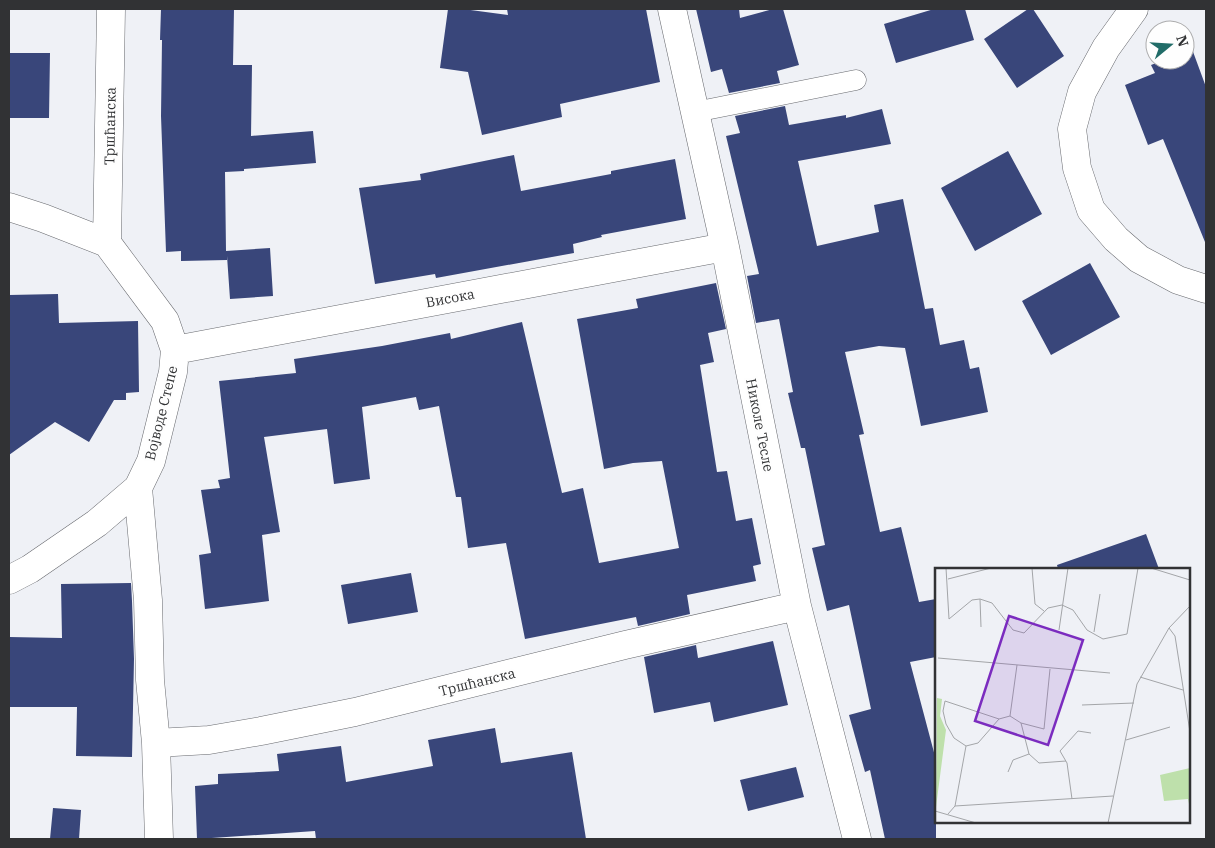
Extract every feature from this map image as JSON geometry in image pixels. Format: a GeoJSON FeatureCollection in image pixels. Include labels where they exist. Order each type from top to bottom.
{"type":"FeatureCollection","features":[{"type":"Feature","properties":{"kind":"street","name":"Тршћанска"},"geometry":{"type":"LineString","coordinates":[[107,243],[111,9]]}},
{"type":"Feature","properties":{"kind":"street","name":"Николе Тесле"},"geometry":{"type":"LineString","coordinates":[[672,9],[725,247],[796,606],[856,839]]}},
{"type":"Feature","properties":{"kind":"street"},"geometry":{"type":"LineString","coordinates":[[1134,9],[1106,48],[1082,92],[1072,129],[1076,168],[1091,210],[1116,238],[1139,259],[1178,280],[1206,289]]}},
{"type":"Feature","properties":{"kind":"street"},"geometry":{"type":"LineString","coordinates":[[9,208],[42,218],[107,243]]}},
{"type":"Feature","properties":{"kind":"street","name":"Војводе Степе"},"geometry":{"type":"LineString","coordinates":[[9,580],[30,569],[97,523],[138,488],[151,461],[173,372],[175,350],[166,321],[107,243]]}},
{"type":"Feature","properties":{"kind":"street","name":"Висока"},"geometry":{"type":"LineString","coordinates":[[175,350],[725,247]]}},
{"type":"Feature","properties":{"kind":"street"},"geometry":{"type":"LineString","coordinates":[[138,488],[148,600],[150,680],[156,743],[159,839]]}},
{"type":"Feature","properties":{"kind":"street","name":"Тршћанска"},"geometry":{"type":"LineString","coordinates":[[156,743],[209,740],[354,712],[625,645],[796,606]]}},
{"type":"Feature","properties":{"kind":"lane"},"geometry":{"type":"LineString","coordinates":[[695,112],[856,80]]}},
{"type":"Feature","properties":{"kind":"building"},"geometry":{"type":"Polygon","coordinates":[[[161,9],[234,9],[233,65],[252,65],[251,136],[313,131],[316,163],[225,172],[226,251],[270,248],[273,296],[230,299],[227,256],[227,260],[181,261],[181,251],[166,252],[161,116],[161,9]]]}},
{"type":"Feature","properties":{"kind":"building"},"geometry":{"type":"Polygon","coordinates":[[[448,9],[508,15],[507,9],[646,9],[660,82],[560,104],[562,117],[482,135],[468,72],[440,68],[448,9]]]}},
{"type":"Feature","properties":{"kind":"building"},"geometry":{"type":"Polygon","coordinates":[[[696,9],[739,9],[740,18],[773,9],[783,9],[799,65],[777,71],[780,83],[729,93],[722,69],[711,72],[696,9]]]}},
{"type":"Feature","properties":{"kind":"building"},"geometry":{"type":"Polygon","coordinates":[[[934,9],[965,9],[974,40],[896,63],[884,24],[934,9]]]}},
{"type":"Feature","properties":{"kind":"building"},"geometry":{"type":"Polygon","coordinates":[[[1028,9],[1033,9],[1064,56],[1017,88],[984,39],[1028,9]]]}},
{"type":"Feature","properties":{"kind":"building"},"geometry":{"type":"Polygon","coordinates":[[[9,53],[50,53],[49,118],[9,118],[9,53]]]}},
{"type":"Feature","properties":{"kind":"building"},"geometry":{"type":"Polygon","coordinates":[[[1195,57],[1206,87],[1206,242],[1163,139],[1148,145],[1125,85],[1155,73],[1154,70],[1195,70],[1195,57]]]}},
{"type":"Feature","properties":{"kind":"building"},"geometry":{"type":"Polygon","coordinates":[[[785,106],[789,125],[846,115],[846,118],[882,109],[891,144],[798,161],[817,246],[879,232],[874,205],[903,199],[925,309],[933,308],[940,345],[964,340],[970,369],[979,367],[988,412],[921,426],[905,348],[879,346],[845,352],[864,434],[859,435],[880,532],[901,527],[919,602],[935,599],[935,657],[910,662],[935,756],[936,839],[885,839],[870,770],[865,772],[849,715],[871,709],[849,605],[827,611],[812,548],[825,545],[805,448],[801,448],[788,393],[793,392],[779,319],[756,323],[747,276],[759,274],[726,136],[740,133],[735,116],[785,106]]]}},
{"type":"Feature","properties":{"kind":"building"},"geometry":{"type":"Polygon","coordinates":[[[1008,151],[1042,214],[975,251],[941,188],[1008,151]]]}},
{"type":"Feature","properties":{"kind":"building"},"geometry":{"type":"Polygon","coordinates":[[[514,155],[521,191],[611,174],[611,171],[675,159],[686,219],[601,235],[602,237],[573,244],[574,253],[436,278],[435,274],[375,284],[359,188],[421,180],[420,174],[514,155]]]}},
{"type":"Feature","properties":{"kind":"building"},"geometry":{"type":"Polygon","coordinates":[[[1090,263],[1120,317],[1051,355],[1022,301],[1090,263]]]}},
{"type":"Feature","properties":{"kind":"building"},"geometry":{"type":"Polygon","coordinates":[[[716,283],[726,329],[708,333],[714,362],[700,365],[717,472],[727,471],[736,521],[752,518],[761,564],[753,566],[756,581],[687,595],[690,614],[638,626],[636,617],[525,639],[506,543],[468,548],[461,497],[456,497],[439,406],[419,410],[416,397],[362,407],[370,479],[334,484],[327,429],[264,437],[280,532],[262,535],[269,601],[205,609],[199,555],[211,553],[201,490],[220,488],[218,480],[230,478],[219,381],[296,373],[294,359],[382,346],[450,333],[451,339],[522,322],[562,493],[583,488],[599,563],[679,548],[662,461],[633,463],[604,469],[577,319],[638,308],[636,299],[716,283]]]}},
{"type":"Feature","properties":{"kind":"building"},"geometry":{"type":"Polygon","coordinates":[[[58,294],[59,323],[138,321],[139,392],[126,393],[126,400],[114,400],[89,442],[55,422],[9,455],[9,295],[58,294]]]}},
{"type":"Feature","properties":{"kind":"building"},"geometry":{"type":"Polygon","coordinates":[[[1146,534],[1159,568],[1058,568],[1057,565],[1146,534]]]}},
{"type":"Feature","properties":{"kind":"building"},"geometry":{"type":"Polygon","coordinates":[[[411,573],[418,612],[348,624],[341,585],[411,573]]]}},
{"type":"Feature","properties":{"kind":"building"},"geometry":{"type":"Polygon","coordinates":[[[131,583],[134,659],[132,757],[76,756],[77,707],[9,707],[9,637],[62,638],[61,584],[131,583]]]}},
{"type":"Feature","properties":{"kind":"building"},"geometry":{"type":"Polygon","coordinates":[[[773,641],[788,705],[714,722],[710,702],[654,713],[644,657],[696,645],[698,658],[773,641]]]}},
{"type":"Feature","properties":{"kind":"building"},"geometry":{"type":"Polygon","coordinates":[[[495,728],[501,763],[572,752],[586,839],[316,839],[315,831],[197,839],[195,786],[218,784],[218,774],[279,771],[277,754],[341,746],[346,782],[433,766],[428,740],[495,728]]]}},
{"type":"Feature","properties":{"kind":"building"},"geometry":{"type":"Polygon","coordinates":[[[796,767],[804,797],[748,811],[740,780],[796,767]]]}},
{"type":"Feature","properties":{"kind":"building"},"geometry":{"type":"Polygon","coordinates":[[[53,808],[81,810],[79,839],[50,839],[53,808]]]}}]}
